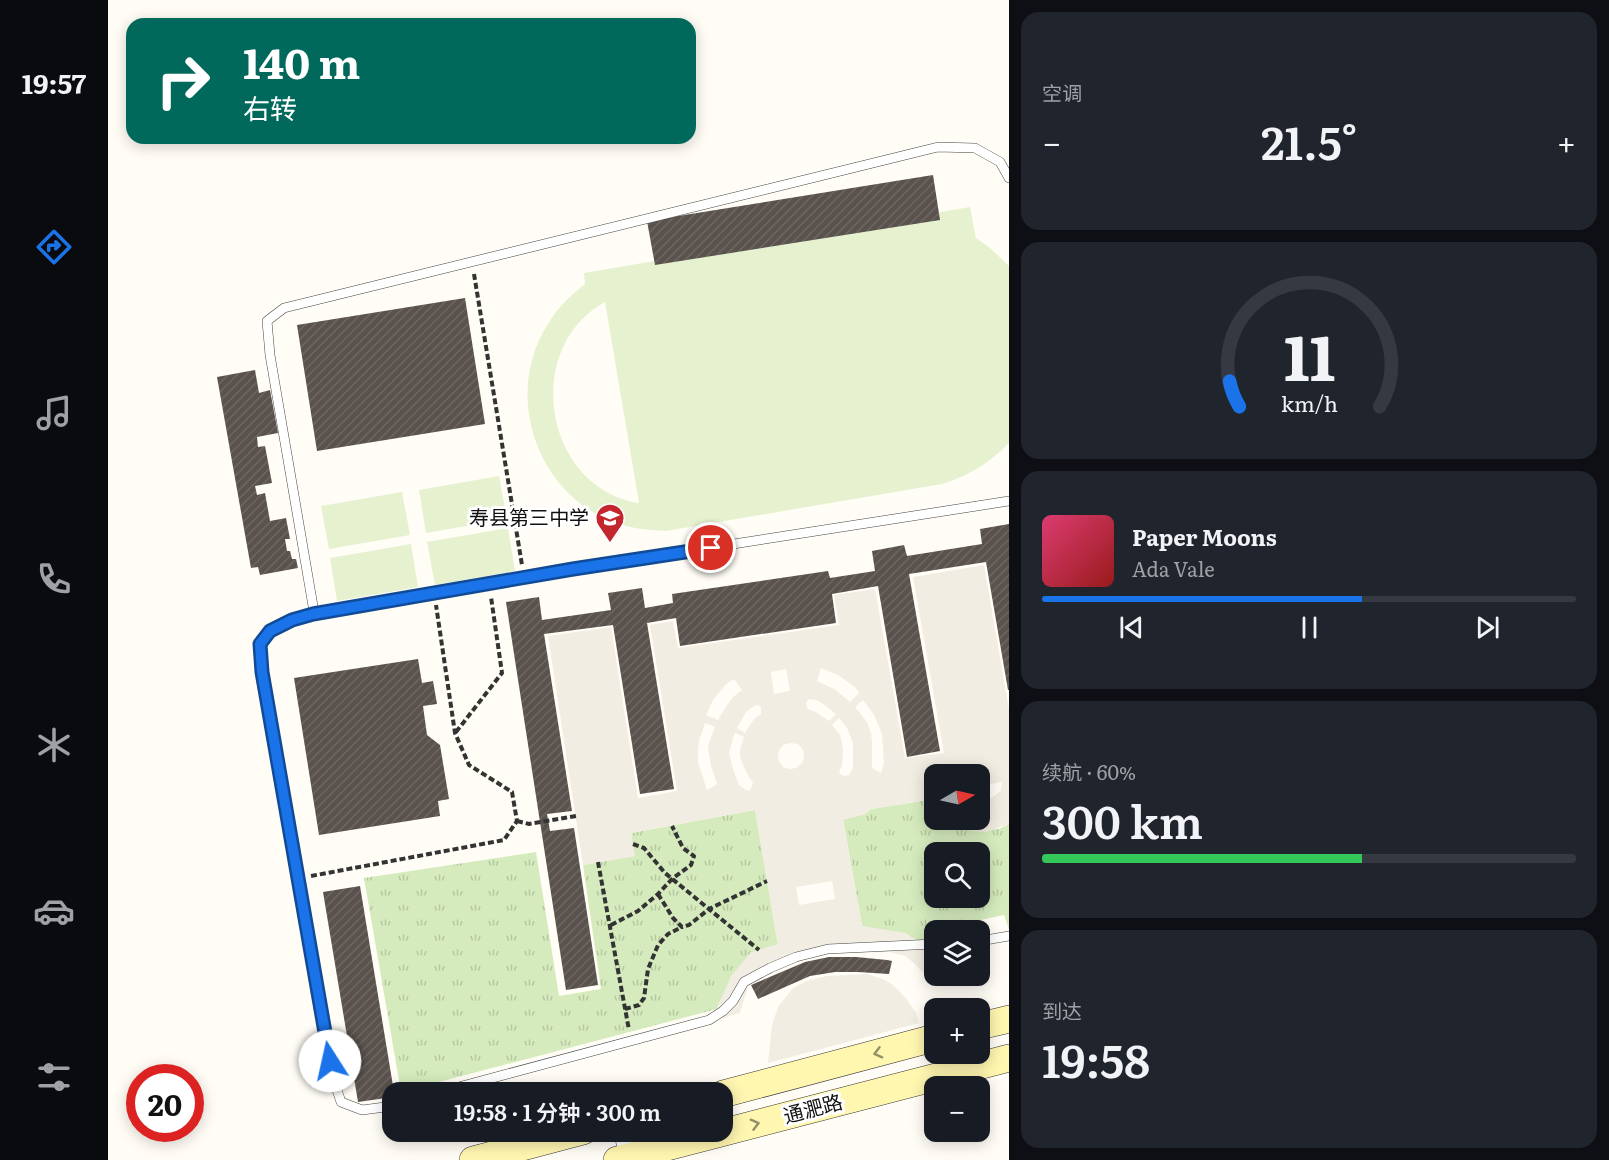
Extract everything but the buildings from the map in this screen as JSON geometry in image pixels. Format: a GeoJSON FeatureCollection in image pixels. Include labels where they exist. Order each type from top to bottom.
{"type":"FeatureCollection","features":[{"type":"Feature","properties":{"kind":"main road"},"geometry":{"type":"LineString","coordinates":[[990,1023],[1009,1018]]}},
{"type":"Feature","properties":{"kind":"main road","name":"通淝路"},"geometry":{"type":"LineString","coordinates":[[733,1091],[924,1041]]}},
{"type":"Feature","properties":{"kind":"main road","name":"通淝路"},"geometry":{"type":"LineString","coordinates":[[625,1152],[1009,1058]]}},
{"type":"Feature","properties":{"kind":"main road"},"geometry":{"type":"LineString","coordinates":[[473,1160],[541,1142]]}},
{"type":"Feature","properties":{"kind":"lane"},"geometry":{"type":"LineString","coordinates":[[313,606],[272,367],[267,321],[284,308],[938,147],[975,148],[1000,162],[1009,178]]}},
{"type":"Feature","properties":{"kind":"lane"},"geometry":{"type":"LineString","coordinates":[[382,1107],[363,1110],[341,1102],[334,1084],[262,672],[260,644],[270,631],[292,620],[313,614],[1009,501]]}},
{"type":"Feature","properties":{"kind":"lane"},"geometry":{"type":"LineString","coordinates":[[990,939],[1009,936]]}},
{"type":"Feature","properties":{"kind":"lane"},"geometry":{"type":"LineString","coordinates":[[477,1082],[709,1020],[733,1001],[744,982],[796,957],[828,949],[924,944]]}},
{"type":"Feature","properties":{"kind":"path"},"geometry":{"type":"LineString","coordinates":[[472,262],[524,578]]}},
{"type":"Feature","properties":{"kind":"path"},"geometry":{"type":"LineString","coordinates":[[455,733],[502,673],[489,584]]}},
{"type":"Feature","properties":{"kind":"path"},"geometry":{"type":"LineString","coordinates":[[298,878],[504,840],[517,821],[512,792],[469,765],[455,733],[435,593]]}},
{"type":"Feature","properties":{"kind":"path"},"geometry":{"type":"LineString","coordinates":[[517,821],[529,824],[576,816]]}},
{"type":"Feature","properties":{"kind":"path"},"geometry":{"type":"LineString","coordinates":[[610,925],[638,911],[672,879],[691,865],[694,856],[683,848],[672,826]]}},
{"type":"Feature","properties":{"kind":"path"},"geometry":{"type":"LineString","coordinates":[[633,844],[644,848],[664,873],[759,950]]}},
{"type":"Feature","properties":{"kind":"path"},"geometry":{"type":"LineString","coordinates":[[598,862],[631,1041]]}},
{"type":"Feature","properties":{"kind":"path"},"geometry":{"type":"LineString","coordinates":[[625,1009],[639,1005],[644,998],[648,969],[658,945],[668,934],[689,924],[709,909],[767,881]]}},
{"type":"Feature","properties":{"kind":"path"},"geometry":{"type":"LineString","coordinates":[[658,894],[673,918],[682,927]]}},
{"type":"Feature","properties":{"kind":"green space"},"geometry":{"type":"Polygon","coordinates":[[[970,207],[976,238],[1009,266],[1009,443],[978,468],[942,484],[666,531],[637,528],[608,520],[582,505],[561,485],[545,462],[534,436],[528,407],[528,379],[535,351],[556,313],[585,284],[584,273],[970,207]],[[605,302],[578,323],[562,351],[554,382],[555,414],[564,445],[582,472],[607,492],[639,503],[605,302]]]}},
{"type":"Feature","properties":{"kind":"green space"},"geometry":{"type":"Polygon","coordinates":[[[499,476],[507,519],[426,533],[419,490],[499,476]]]}},
{"type":"Feature","properties":{"kind":"green space"},"geometry":{"type":"Polygon","coordinates":[[[402,492],[410,535],[329,549],[321,506],[402,492]]]}},
{"type":"Feature","properties":{"kind":"green space"},"geometry":{"type":"Polygon","coordinates":[[[508,528],[515,571],[435,585],[427,542],[508,528]]]}},
{"type":"Feature","properties":{"kind":"green space"},"geometry":{"type":"Polygon","coordinates":[[[411,544],[418,587],[337,601],[330,558],[411,544]]]}},
{"type":"Feature","properties":{"kind":"green space"},"geometry":{"type":"Polygon","coordinates":[[[924,801],[924,830],[990,830],[1009,824],[1009,929],[1004,915],[981,920],[924,920],[924,946],[922,943],[862,926],[843,819],[865,814],[871,809],[924,801]]]}},
{"type":"Feature","properties":{"kind":"green space"},"geometry":{"type":"Polygon","coordinates":[[[755,810],[778,945],[766,948],[720,1001],[717,1009],[439,1082],[399,1082],[364,878],[536,852],[559,996],[601,989],[583,865],[634,856],[631,833],[755,810]]]}},
{"type":"Feature","properties":{"kind":"shaded area"},"geometry":{"type":"Polygon","coordinates":[[[984,565],[1009,709],[1009,824],[986,832],[970,830],[990,830],[990,798],[1001,790],[1002,782],[990,784],[990,764],[924,764],[924,801],[871,809],[865,814],[843,820],[862,926],[906,933],[922,943],[924,973],[905,956],[889,952],[829,953],[805,959],[749,983],[740,1013],[715,1020],[731,976],[751,952],[778,944],[755,810],[631,833],[635,856],[583,865],[548,636],[611,627],[638,798],[677,791],[650,625],[673,621],[678,648],[839,625],[834,595],[875,589],[905,758],[944,753],[913,577],[984,565]],[[821,668],[817,681],[836,690],[850,702],[859,693],[855,687],[838,675],[821,668]],[[786,669],[771,672],[774,694],[790,691],[786,669]],[[734,679],[726,684],[713,700],[706,715],[718,720],[733,697],[742,690],[734,679]],[[809,699],[806,703],[808,709],[829,721],[836,714],[816,700],[809,699]],[[863,700],[855,707],[867,722],[871,733],[872,768],[881,773],[884,763],[882,734],[874,715],[863,700]],[[754,706],[746,712],[737,728],[745,733],[754,719],[761,714],[761,707],[754,706]],[[839,718],[832,725],[840,735],[843,751],[842,766],[839,771],[845,776],[849,775],[853,768],[853,743],[847,728],[839,718]],[[705,723],[698,751],[698,762],[707,790],[717,784],[708,746],[715,727],[705,723]],[[735,733],[729,753],[733,769],[739,785],[750,790],[753,783],[740,757],[744,737],[735,733]],[[798,744],[783,745],[779,750],[779,762],[783,767],[796,768],[802,763],[803,750],[798,744]],[[832,881],[796,887],[799,905],[835,899],[832,881]]]}},
{"type":"Feature","properties":{"kind":"shaded area"},"geometry":{"type":"Polygon","coordinates":[[[867,974],[893,985],[916,1013],[919,1023],[768,1063],[772,1025],[778,1007],[793,988],[809,980],[827,976],[867,974]]]}},
{"type":"Feature","properties":{"kind":"place","name":"寿县第三中学"},"geometry":{"type":"Point","coordinates":[610,544]}},
{"type":"Feature","properties":{"kind":"route"},"geometry":{"type":"LineString","coordinates":[[330,1061],[262,672],[260,644],[270,631],[292,620],[313,614],[573,569],[711,548]]}}]}
